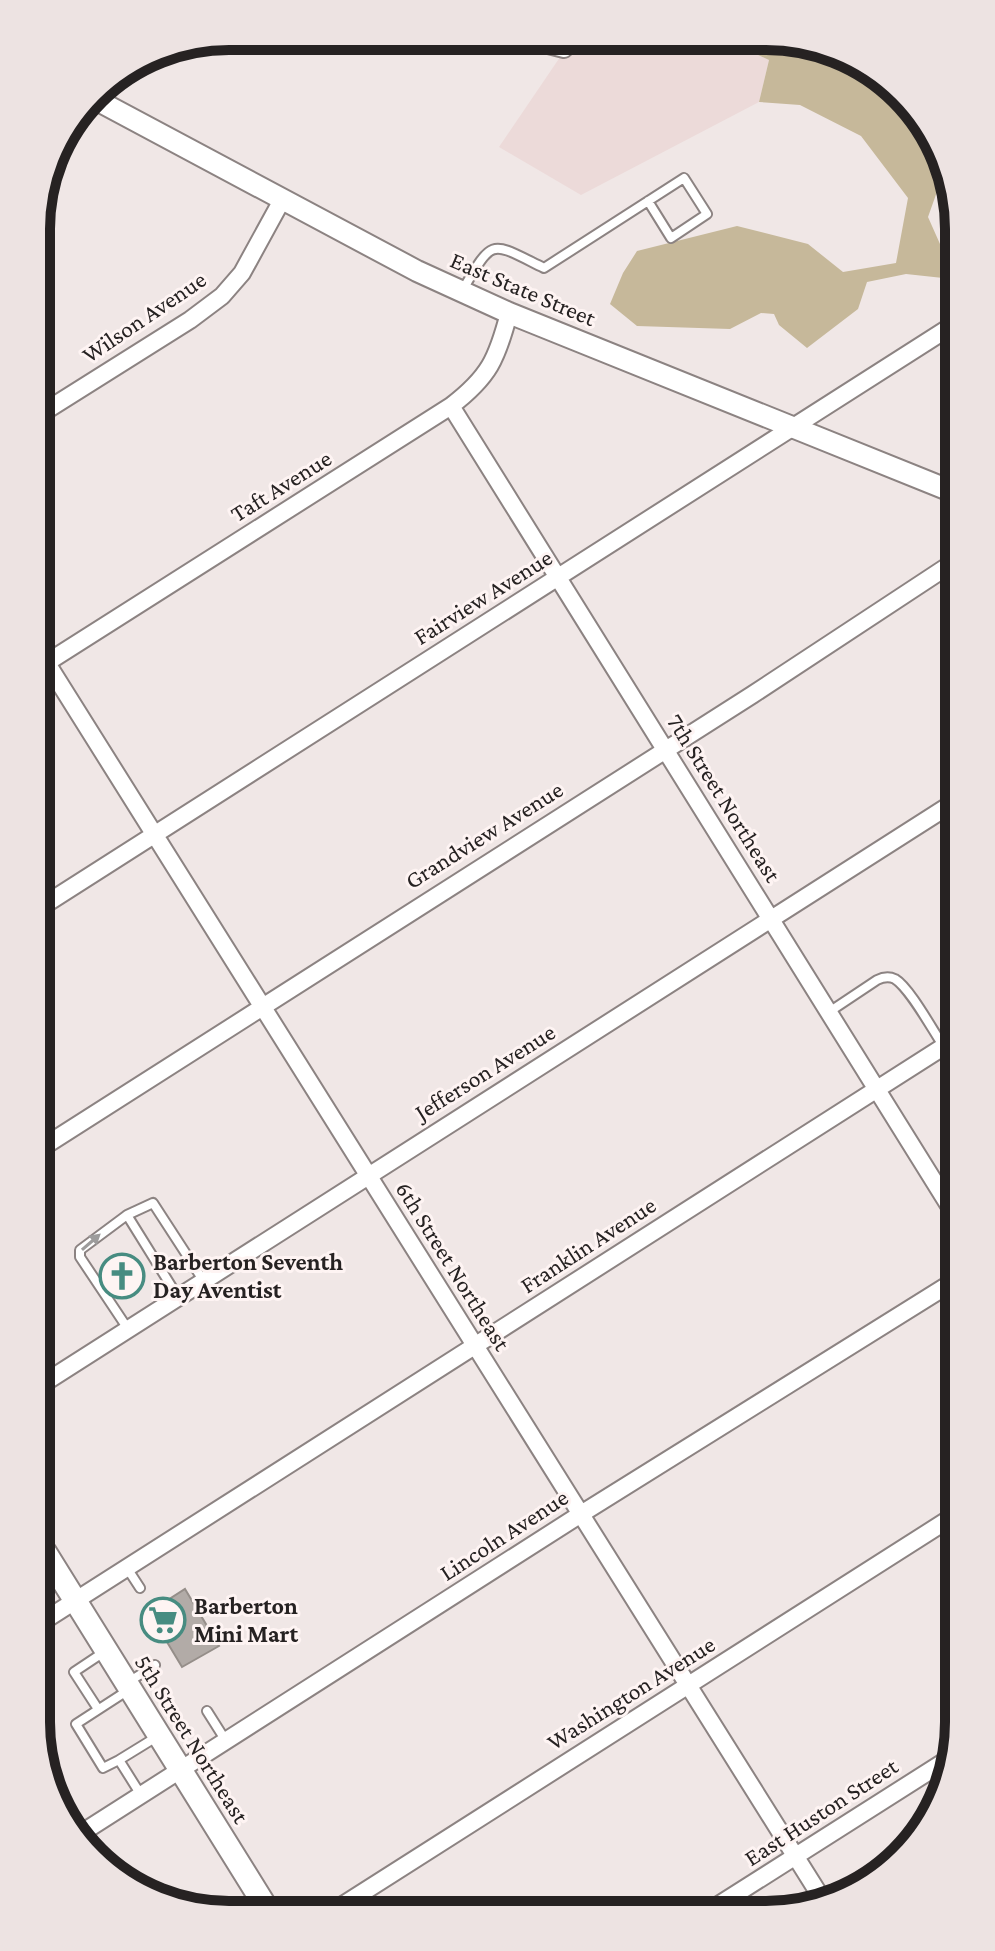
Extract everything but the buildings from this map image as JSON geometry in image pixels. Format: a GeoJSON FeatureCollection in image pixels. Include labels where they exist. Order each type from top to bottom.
{"type":"FeatureCollection","features":[{"type":"Feature","properties":{"kind":"main road","name":"5th Street Northeast"},"geometry":{"type":"LineString","coordinates":[[50,1560],[262,1901]]}},
{"type":"Feature","properties":{"kind":"street","name":"East State Street"},"geometry":{"type":"LineString","coordinates":[[107,98],[282,200],[371,248],[461,291],[945,489]]}},
{"type":"Feature","properties":{"kind":"street","name":"Wilson Avenue"},"geometry":{"type":"LineString","coordinates":[[50,408],[190,320],[222,296],[242,273],[282,200]]}},
{"type":"Feature","properties":{"kind":"street","name":"Taft Avenue"},"geometry":{"type":"LineString","coordinates":[[50,656],[473,390],[499,352],[509,313]]}},
{"type":"Feature","properties":{"kind":"street","name":"Fairview Avenue"},"geometry":{"type":"LineString","coordinates":[[50,901],[945,330]]}},
{"type":"Feature","properties":{"kind":"street","name":"7th Street Northeast"},"geometry":{"type":"LineString","coordinates":[[451,406],[945,1199]]}},
{"type":"Feature","properties":{"kind":"street","name":"Grandview Avenue"},"geometry":{"type":"LineString","coordinates":[[50,1142],[945,568]]}},
{"type":"Feature","properties":{"kind":"street","name":"6th Street Northeast"},"geometry":{"type":"LineString","coordinates":[[50,673],[155,835],[819,1893]]}},
{"type":"Feature","properties":{"kind":"street","name":"Jefferson Avenue"},"geometry":{"type":"LineString","coordinates":[[50,1379],[945,808]]}},
{"type":"Feature","properties":{"kind":"street","name":"Franklin Avenue"},"geometry":{"type":"LineString","coordinates":[[50,1617],[945,1046]]}},
{"type":"Feature","properties":{"kind":"street","name":"Lincoln Avenue"},"geometry":{"type":"LineString","coordinates":[[87,1830],[581,1514],[945,1287]]}},
{"type":"Feature","properties":{"kind":"street","name":"Washington Avenue"},"geometry":{"type":"LineString","coordinates":[[349,1901],[945,1522]]}},
{"type":"Feature","properties":{"kind":"street","name":"East Huston Street"},"geometry":{"type":"LineString","coordinates":[[725,1901],[940,1764]]}},
{"type":"Feature","properties":{"kind":"lane"},"geometry":{"type":"LineString","coordinates":[[461,291],[482,256],[491,249],[503,248],[544,268],[648,201],[684,178],[707,214],[671,238],[648,201]]}},
{"type":"Feature","properties":{"kind":"lane"},"geometry":{"type":"LineString","coordinates":[[829,1012],[877,980],[894,978],[945,1039]]}},
{"type":"Feature","properties":{"kind":"lane"},"geometry":{"type":"LineString","coordinates":[[128,1329],[80,1257],[80,1250],[90,1241],[127,1215],[153,1203],[203,1280]]}},
{"type":"Feature","properties":{"kind":"lane"},"geometry":{"type":"LineString","coordinates":[[127,1215],[178,1297]]}},
{"type":"Feature","properties":{"kind":"lane"},"geometry":{"type":"LineString","coordinates":[[127,1568],[140,1588]]}},
{"type":"Feature","properties":{"kind":"lane"},"geometry":{"type":"LineString","coordinates":[[98,1709],[74,1672],[106,1651]]}},
{"type":"Feature","properties":{"kind":"lane"},"geometry":{"type":"LineString","coordinates":[[155,1665],[76,1724],[103,1768],[159,1736]]}},
{"type":"Feature","properties":{"kind":"lane"},"geometry":{"type":"LineString","coordinates":[[207,1711],[226,1742]]}},
{"type":"Feature","properties":{"kind":"lane"},"geometry":{"type":"LineString","coordinates":[[119,1760],[142,1796]]}},
{"type":"Feature","properties":{"kind":"shaded area"},"geometry":{"type":"Polygon","coordinates":[[[565,50],[748,50],[769,60],[759,102],[581,195],[499,147],[565,50]]]}},
{"type":"Feature","properties":{"kind":"shaded area"},"geometry":{"type":"Polygon","coordinates":[[[748,50],[778,50],[824,59],[865,80],[901,111],[927,150],[940,185],[928,217],[945,255],[943,278],[906,274],[867,282],[858,309],[807,348],[779,325],[774,314],[761,313],[730,329],[637,326],[610,304],[623,273],[637,251],[737,226],[808,244],[843,272],[896,263],[908,198],[861,136],[800,105],[759,102],[769,60],[748,50]]]}},
{"type":"Feature","properties":{"kind":"place","name":"Barberton Seventh Day Aventist"},"geometry":{"type":"Point","coordinates":[122,1276]}},
{"type":"Feature","properties":{"kind":"place","name":"Barberton Mini Mart"},"geometry":{"type":"Point","coordinates":[163,1620]}}]}
